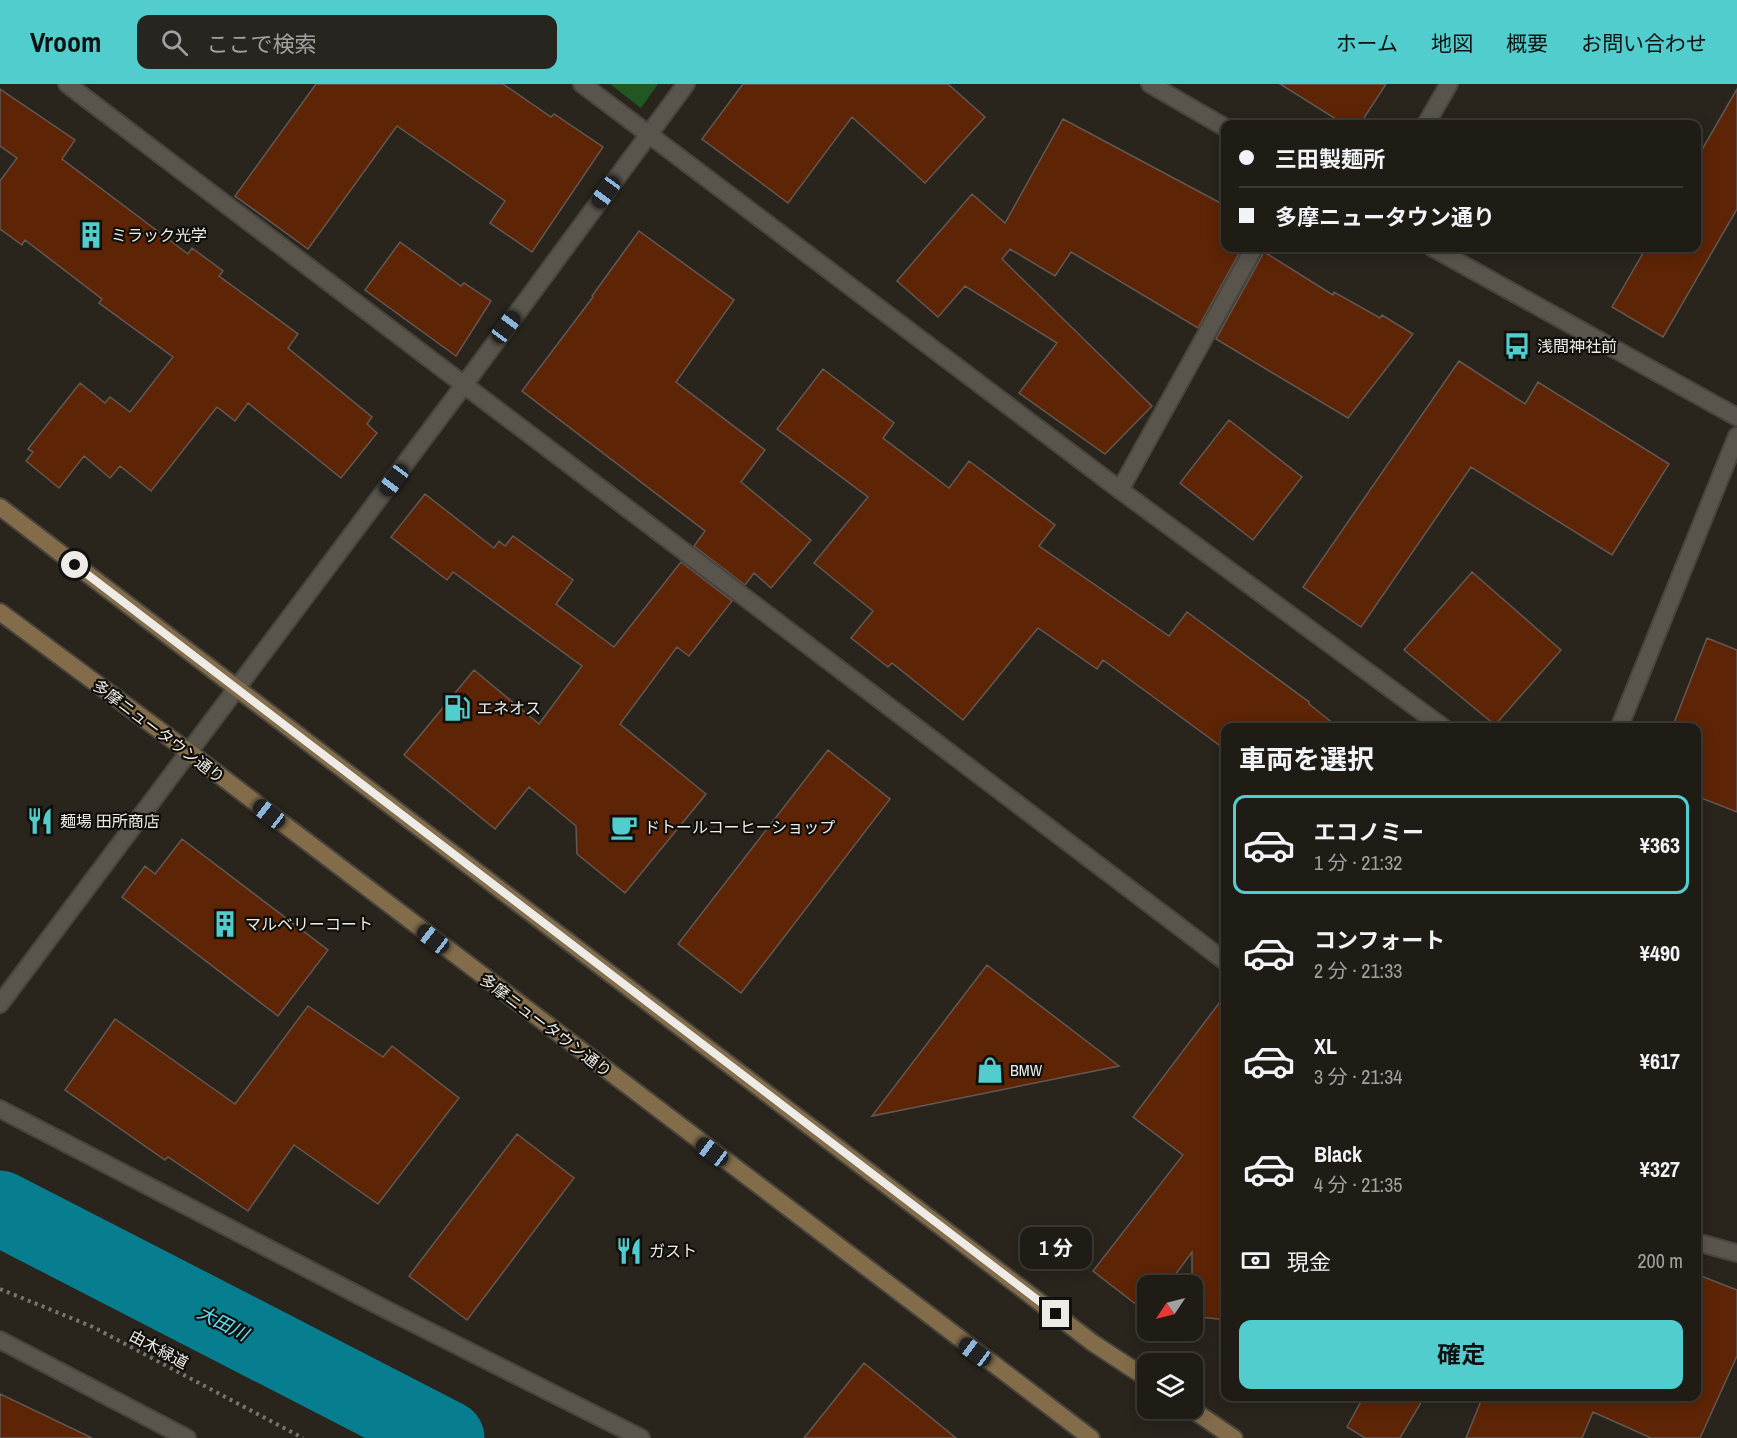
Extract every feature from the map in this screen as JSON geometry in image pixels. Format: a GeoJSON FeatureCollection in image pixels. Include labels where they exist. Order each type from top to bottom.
{"type":"FeatureCollection","features":[{"type":"Feature","properties":{"kind":"main road"},"geometry":{"type":"LineString","coordinates":[[0,507],[1084,1336],[1137,1372]]}},
{"type":"Feature","properties":{"kind":"main road","name":"多摩ニュータウン通り"},"geometry":{"type":"LineString","coordinates":[[0,612],[189,752],[1091,1438]]}},
{"type":"Feature","properties":{"kind":"main road"},"geometry":{"type":"LineString","coordinates":[[1203,1417],[1234,1438]]}},
{"type":"Feature","properties":{"kind":"street"},"geometry":{"type":"LineString","coordinates":[[67,84],[1221,958]]}},
{"type":"Feature","properties":{"kind":"street"},"geometry":{"type":"LineString","coordinates":[[582,84],[1120,490],[1437,723]]}},
{"type":"Feature","properties":{"kind":"street"},"geometry":{"type":"LineString","coordinates":[[0,1004],[464,385],[686,84]]}},
{"type":"Feature","properties":{"kind":"street"},"geometry":{"type":"LineString","coordinates":[[1149,84],[1221,125]]}},
{"type":"Feature","properties":{"kind":"street"},"geometry":{"type":"LineString","coordinates":[[1428,120],[1449,84]]}},
{"type":"Feature","properties":{"kind":"street"},"geometry":{"type":"LineString","coordinates":[[1120,490],[1252,252]]}},
{"type":"Feature","properties":{"kind":"street"},"geometry":{"type":"LineString","coordinates":[[1440,252],[1737,417]]}},
{"type":"Feature","properties":{"kind":"street"},"geometry":{"type":"LineString","coordinates":[[1621,723],[1737,436]]}},
{"type":"Feature","properties":{"kind":"street"},"geometry":{"type":"LineString","coordinates":[[0,1109],[385,1309],[641,1438]]}},
{"type":"Feature","properties":{"kind":"street"},"geometry":{"type":"LineString","coordinates":[[1701,1243],[1737,1253]]}},
{"type":"Feature","properties":{"kind":"street"},"geometry":{"type":"LineString","coordinates":[[0,1340],[187,1438]]}},
{"type":"Feature","properties":{"kind":"path","name":"由木緑道"},"geometry":{"type":"LineString","coordinates":[[0,1289],[93,1327],[303,1438]]}},
{"type":"Feature","properties":{"kind":"green space"},"geometry":{"type":"Polygon","coordinates":[[[610,84],[658,84],[641,108],[610,84]]]}},
{"type":"Feature","properties":{"kind":"building"},"geometry":{"type":"Polygon","coordinates":[[[316,84],[503,84],[551,117],[554,114],[603,147],[532,252],[490,223],[505,201],[397,126],[308,249],[235,196],[316,84]]]}},
{"type":"Feature","properties":{"kind":"building"},"geometry":{"type":"Polygon","coordinates":[[[743,84],[948,84],[985,117],[925,183],[852,117],[788,203],[702,139],[743,84]]]}},
{"type":"Feature","properties":{"kind":"building"},"geometry":{"type":"Polygon","coordinates":[[[1280,84],[1386,84],[1363,120],[1338,120],[1280,84]]]}},
{"type":"Feature","properties":{"kind":"building"},"geometry":{"type":"Polygon","coordinates":[[[0,89],[75,140],[62,159],[188,254],[192,248],[223,271],[219,276],[298,334],[288,348],[372,417],[367,424],[377,433],[341,478],[248,403],[235,421],[217,407],[151,491],[120,466],[110,478],[84,456],[59,488],[26,461],[33,452],[28,449],[80,383],[105,403],[110,397],[130,412],[173,357],[99,303],[102,299],[25,240],[22,245],[0,229],[0,181],[17,158],[0,146],[0,89]]]}},
{"type":"Feature","properties":{"kind":"building"},"geometry":{"type":"Polygon","coordinates":[[[1737,89],[1737,209],[1663,337],[1612,307],[1644,252],[1701,252],[1701,151],[1737,89]]]}},
{"type":"Feature","properties":{"kind":"building"},"geometry":{"type":"Polygon","coordinates":[[[1063,119],[1221,203],[1221,252],[1240,252],[1198,328],[1071,252],[1055,276],[1010,249],[1002,259],[1152,406],[1105,454],[1019,393],[1057,343],[965,286],[938,317],[897,281],[972,194],[1005,223],[1063,119]]]}},
{"type":"Feature","properties":{"kind":"building"},"geometry":{"type":"Polygon","coordinates":[[[639,231],[734,300],[676,382],[765,450],[741,482],[811,540],[771,588],[754,573],[745,585],[694,546],[705,531],[522,391],[593,297],[639,231]]]}},
{"type":"Feature","properties":{"kind":"building"},"geometry":{"type":"Polygon","coordinates":[[[400,242],[461,286],[464,283],[491,301],[456,356],[365,290],[400,242]]]}},
{"type":"Feature","properties":{"kind":"building"},"geometry":{"type":"Polygon","coordinates":[[[1264,252],[1333,295],[1334,292],[1380,318],[1382,315],[1413,334],[1348,418],[1216,339],[1264,252]]]}},
{"type":"Feature","properties":{"kind":"building"},"geometry":{"type":"Polygon","coordinates":[[[1459,361],[1525,404],[1538,382],[1669,464],[1612,555],[1471,467],[1361,627],[1303,587],[1459,361]]]}},
{"type":"Feature","properties":{"kind":"building"},"geometry":{"type":"Polygon","coordinates":[[[823,369],[894,423],[883,438],[949,488],[969,461],[1055,525],[1039,546],[1169,636],[1187,612],[1309,702],[1333,723],[1221,723],[1221,746],[1103,660],[1097,669],[1038,628],[963,720],[892,663],[888,667],[851,638],[873,611],[814,563],[868,497],[777,429],[823,369]]]}},
{"type":"Feature","properties":{"kind":"building"},"geometry":{"type":"Polygon","coordinates":[[[1229,420],[1302,477],[1253,540],[1180,483],[1229,420]]]}},
{"type":"Feature","properties":{"kind":"building"},"geometry":{"type":"Polygon","coordinates":[[[425,494],[494,548],[499,541],[505,546],[513,536],[573,580],[556,604],[614,647],[681,562],[732,601],[689,656],[677,647],[620,724],[706,794],[625,893],[577,854],[576,826],[529,787],[495,829],[404,755],[474,670],[539,724],[582,666],[453,572],[447,580],[391,537],[425,494]]]}},
{"type":"Feature","properties":{"kind":"building"},"geometry":{"type":"Polygon","coordinates":[[[1472,572],[1561,650],[1497,723],[1493,723],[1404,650],[1472,572]]]}},
{"type":"Feature","properties":{"kind":"building"},"geometry":{"type":"Polygon","coordinates":[[[1707,638],[1737,650],[1737,812],[1701,798],[1701,723],[1674,723],[1707,638]]]}},
{"type":"Feature","properties":{"kind":"building"},"geometry":{"type":"Polygon","coordinates":[[[828,750],[890,799],[741,993],[678,944],[828,750]]]}},
{"type":"Feature","properties":{"kind":"building","name":"マルベリーコート"},"geometry":{"type":"Polygon","coordinates":[[[182,839],[328,950],[278,1016],[122,897],[145,866],[155,874],[182,839]]]}},
{"type":"Feature","properties":{"kind":"building"},"geometry":{"type":"Polygon","coordinates":[[[987,965],[1119,1066],[872,1116],[987,965]]]}},
{"type":"Feature","properties":{"kind":"building"},"geometry":{"type":"Polygon","coordinates":[[[1221,1001],[1221,1319],[1203,1317],[1203,1275],[1192,1275],[1192,1252],[1175,1275],[1137,1275],[1137,1305],[1093,1271],[1183,1155],[1133,1117],[1221,1001]]]}},
{"type":"Feature","properties":{"kind":"building"},"geometry":{"type":"Polygon","coordinates":[[[308,1006],[383,1057],[392,1046],[459,1098],[378,1204],[294,1145],[248,1211],[168,1157],[165,1160],[65,1090],[115,1019],[235,1104],[308,1006]]]}},
{"type":"Feature","properties":{"kind":"building"},"geometry":{"type":"Polygon","coordinates":[[[517,1134],[574,1178],[467,1320],[409,1276],[517,1134]]]}},
{"type":"Feature","properties":{"kind":"building"},"geometry":{"type":"Polygon","coordinates":[[[1701,1276],[1737,1290],[1737,1356],[1700,1438],[1651,1438],[1593,1412],[1582,1438],[1466,1438],[1481,1401],[1701,1401],[1701,1276]]]}},
{"type":"Feature","properties":{"kind":"building"},"geometry":{"type":"Polygon","coordinates":[[[864,1363],[956,1438],[804,1438],[864,1363]]]}},
{"type":"Feature","properties":{"kind":"building"},"geometry":{"type":"Polygon","coordinates":[[[0,1394],[92,1438],[0,1438],[0,1394]]]}},
{"type":"Feature","properties":{"kind":"building"},"geometry":{"type":"Polygon","coordinates":[[[1361,1401],[1422,1401],[1400,1438],[1365,1438],[1347,1427],[1361,1401]]]}},
{"type":"Feature","properties":{"kind":"waterway","name":"大田川"},"geometry":{"type":"LineString","coordinates":[[0,1208],[447,1438]]}},
{"type":"Feature","properties":{"kind":"place","name":"ミラック光学"},"geometry":{"type":"Point","coordinates":[91,235]}},
{"type":"Feature","properties":{"kind":"place","name":"浅間神社前"},"geometry":{"type":"Point","coordinates":[1517,346]}},
{"type":"Feature","properties":{"kind":"place","name":"エネオス"},"geometry":{"type":"Point","coordinates":[457,708]}},
{"type":"Feature","properties":{"kind":"place","name":"麺場 田所商店"},"geometry":{"type":"Point","coordinates":[40,821]}},
{"type":"Feature","properties":{"kind":"place","name":"ドトールコーヒーショップ"},"geometry":{"type":"Point","coordinates":[624,827]}},
{"type":"Feature","properties":{"kind":"place","name":"マルベリーコート"},"geometry":{"type":"Point","coordinates":[225,924]}},
{"type":"Feature","properties":{"kind":"place","name":"BMW"},"geometry":{"type":"Point","coordinates":[990,1070]}},
{"type":"Feature","properties":{"kind":"place","name":"ガスト"},"geometry":{"type":"Point","coordinates":[629,1251]}},
{"type":"Feature","properties":{"kind":"route"},"geometry":{"type":"LineString","coordinates":[[75,565],[1056,1314]]}}]}
